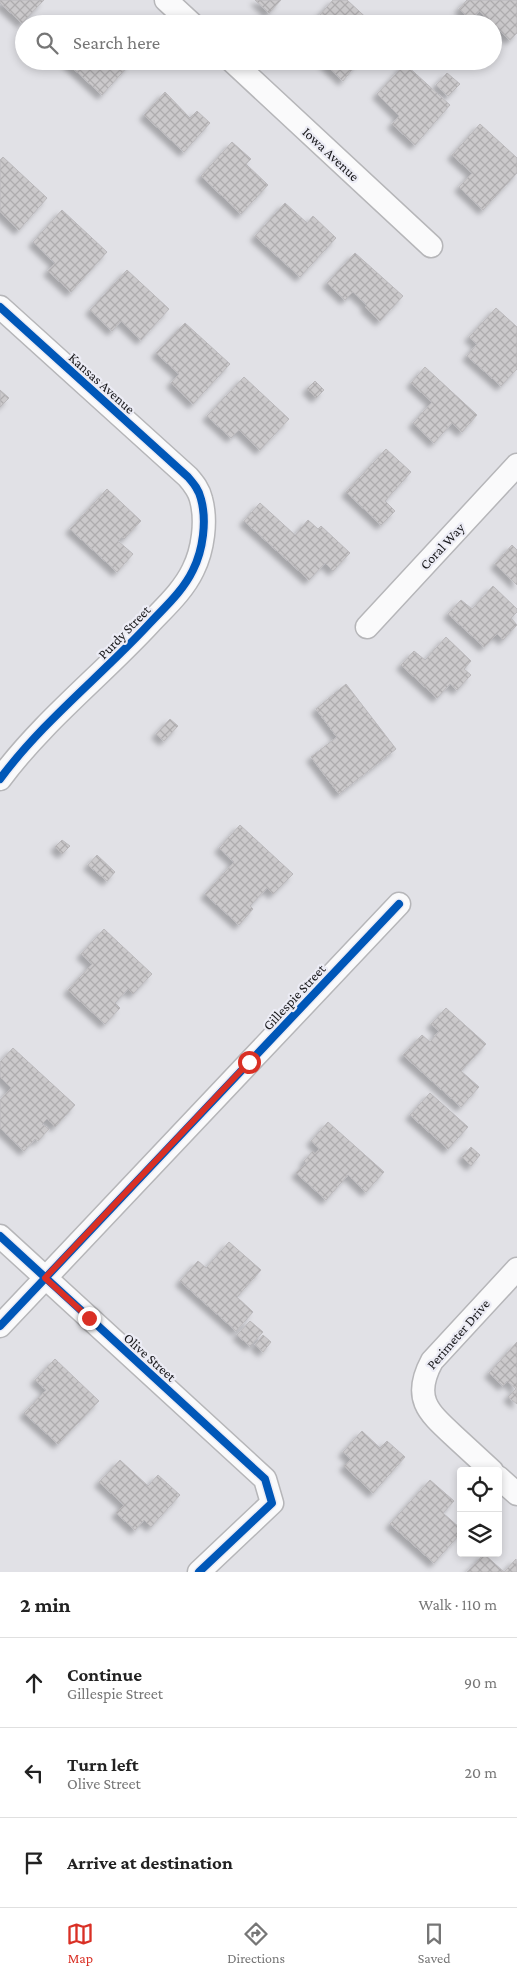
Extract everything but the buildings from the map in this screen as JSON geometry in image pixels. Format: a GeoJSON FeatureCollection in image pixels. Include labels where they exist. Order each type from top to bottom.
{"type":"FeatureCollection","features":[{"type":"Feature","properties":{"kind":"street"},"geometry":{"type":"LineString","coordinates":[[166,0],[182,15]]}},
{"type":"Feature","properties":{"kind":"street","name":"Iowa Avenue"},"geometry":{"type":"LineString","coordinates":[[242,70],[431,246]]}},
{"type":"Feature","properties":{"kind":"street","name":"Kansas Avenue"},"geometry":{"type":"LineString","coordinates":[[0,307],[188,477]]}},
{"type":"Feature","properties":{"kind":"street","name":"Coral Way"},"geometry":{"type":"LineString","coordinates":[[367,627],[517,465]]}},
{"type":"Feature","properties":{"kind":"street","name":"Purdy Street"},"geometry":{"type":"LineString","coordinates":[[0,779],[21,751],[122,654],[180,590],[193,571],[202,540],[203,515],[202,499],[196,486],[188,477]]}},
{"type":"Feature","properties":{"kind":"street","name":"Gillespie Street"},"geometry":{"type":"LineString","coordinates":[[0,1326],[399,904]]}},
{"type":"Feature","properties":{"kind":"street","name":"Olive Street"},"geometry":{"type":"LineString","coordinates":[[0,1236],[265,1479],[272,1503],[199,1572]]}},
{"type":"Feature","properties":{"kind":"street","name":"Perimeter Drive"},"geometry":{"type":"LineString","coordinates":[[488,1467],[432,1416],[424,1403],[422,1388],[425,1373],[432,1361],[517,1269]]}},
{"type":"Feature","properties":{"kind":"street"},"geometry":{"type":"LineString","coordinates":[[502,1481],[517,1494]]}},
{"type":"Feature","properties":{"kind":"cycle path"},"geometry":{"type":"LineString","coordinates":[[0,307],[188,477],[200,496],[204,517],[202,545],[189,578],[179,592],[131,643],[53,718],[0,779]]}},
{"type":"Feature","properties":{"kind":"cycle path"},"geometry":{"type":"LineString","coordinates":[[0,1326],[399,904]]}},
{"type":"Feature","properties":{"kind":"cycle path"},"geometry":{"type":"LineString","coordinates":[[0,1236],[265,1479],[272,1503],[199,1572]]}},
{"type":"Feature","properties":{"kind":"route"},"geometry":{"type":"LineString","coordinates":[[89,1318],[45,1278],[249,1062]]}}]}
